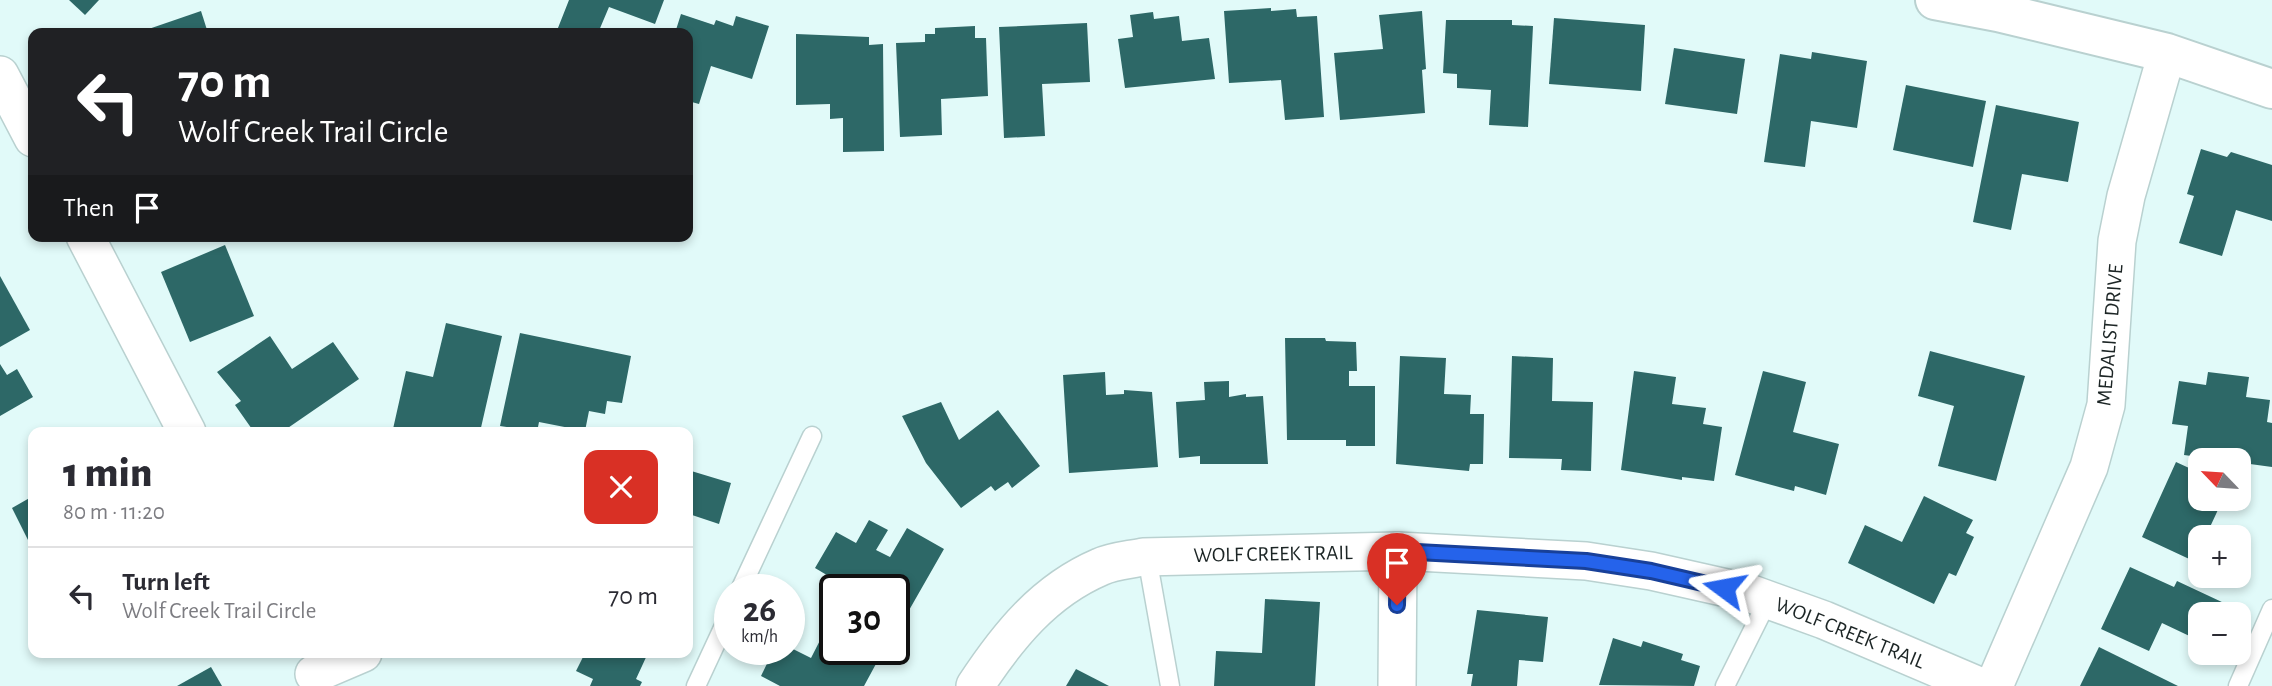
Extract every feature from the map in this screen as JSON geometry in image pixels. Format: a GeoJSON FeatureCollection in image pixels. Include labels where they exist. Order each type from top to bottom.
{"type":"FeatureCollection","features":[{"type":"Feature","properties":{"kind":"street"},"geometry":{"type":"LineString","coordinates":[[1955,2],[2167,53],[2272,89]]}},
{"type":"Feature","properties":{"kind":"street","name":"MEDALIST DRIVE"},"geometry":{"type":"LineString","coordinates":[[1994,686],[2090,467],[2106,405],[2117,241],[2133,170],[2167,53]]}},
{"type":"Feature","properties":{"kind":"street"},"geometry":{"type":"LineString","coordinates":[[0,75],[28,128]]}},
{"type":"Feature","properties":{"kind":"street"},"geometry":{"type":"LineString","coordinates":[[88,242],[184,427]]}},
{"type":"Feature","properties":{"kind":"street"},"geometry":{"type":"LineString","coordinates":[[1397,686],[1398,551]]}},
{"type":"Feature","properties":{"kind":"street","name":"WOLF CREEK TRAIL"},"geometry":{"type":"LineString","coordinates":[[975,686],[997,653],[1034,610],[1065,584],[1103,566],[1147,557],[1398,551],[1586,561],[1651,571],[1749,593],[1824,620],[1979,686]]}},
{"type":"Feature","properties":{"kind":"street"},"geometry":{"type":"LineString","coordinates":[[313,671],[349,658]]}},
{"type":"Feature","properties":{"kind":"lane"},"geometry":{"type":"LineString","coordinates":[[747,574],[812,436]]}},
{"type":"Feature","properties":{"kind":"lane"},"geometry":{"type":"LineString","coordinates":[[1147,557],[1170,686]]}},
{"type":"Feature","properties":{"kind":"lane"},"geometry":{"type":"LineString","coordinates":[[1726,686],[1768,600]]}},
{"type":"Feature","properties":{"kind":"lane"},"geometry":{"type":"LineString","coordinates":[[2238,686],[2272,608]]}},
{"type":"Feature","properties":{"kind":"lane"},"geometry":{"type":"LineString","coordinates":[[696,686],[714,647]]}},
{"type":"Feature","properties":{"kind":"building"},"geometry":{"type":"Polygon","coordinates":[[[69,0],[99,0],[85,15],[69,0]]]}},
{"type":"Feature","properties":{"kind":"building"},"geometry":{"type":"Polygon","coordinates":[[[569,0],[664,0],[655,24],[609,7],[600,28],[558,28],[569,0]]]}},
{"type":"Feature","properties":{"kind":"building"},"geometry":{"type":"Polygon","coordinates":[[[1271,8],[1271,11],[1296,9],[1297,17],[1317,16],[1324,117],[1285,120],[1281,80],[1229,83],[1224,11],[1271,8]]]}},
{"type":"Feature","properties":{"kind":"building"},"geometry":{"type":"Polygon","coordinates":[[[201,11],[206,28],[152,28],[201,11]]]}},
{"type":"Feature","properties":{"kind":"building"},"geometry":{"type":"Polygon","coordinates":[[[1422,11],[1426,69],[1422,70],[1425,113],[1340,120],[1334,53],[1383,49],[1379,15],[1422,11]]]}},
{"type":"Feature","properties":{"kind":"building"},"geometry":{"type":"Polygon","coordinates":[[[1153,12],[1154,19],[1179,16],[1182,41],[1209,38],[1215,79],[1125,88],[1118,39],[1133,37],[1130,15],[1153,12]]]}},
{"type":"Feature","properties":{"kind":"building"},"geometry":{"type":"Polygon","coordinates":[[[681,14],[714,25],[716,20],[733,26],[736,16],[769,26],[752,79],[711,66],[699,104],[693,102],[693,28],[677,28],[681,14]]]}},
{"type":"Feature","properties":{"kind":"building"},"geometry":{"type":"Polygon","coordinates":[[[1554,18],[1645,25],[1641,91],[1549,84],[1554,18]]]}},
{"type":"Feature","properties":{"kind":"building"},"geometry":{"type":"Polygon","coordinates":[[[1446,20],[1512,20],[1512,25],[1533,26],[1528,127],[1489,125],[1491,90],[1457,88],[1457,74],[1443,73],[1446,20]]]}},
{"type":"Feature","properties":{"kind":"building"},"geometry":{"type":"Polygon","coordinates":[[[1087,23],[1090,82],[1042,84],[1045,136],[1004,138],[999,27],[1087,23]]]}},
{"type":"Feature","properties":{"kind":"building"},"geometry":{"type":"Polygon","coordinates":[[[975,26],[975,38],[986,38],[988,96],[941,99],[942,135],[900,137],[896,43],[925,42],[925,34],[935,34],[935,28],[975,26]]]}},
{"type":"Feature","properties":{"kind":"building"},"geometry":{"type":"Polygon","coordinates":[[[796,34],[869,37],[869,45],[883,44],[884,151],[843,152],[843,118],[830,119],[830,104],[796,105],[796,34]]]}},
{"type":"Feature","properties":{"kind":"building"},"geometry":{"type":"Polygon","coordinates":[[[1674,48],[1745,59],[1737,114],[1665,104],[1674,48]]]}},
{"type":"Feature","properties":{"kind":"building"},"geometry":{"type":"Polygon","coordinates":[[[1812,52],[1867,61],[1857,128],[1811,121],[1805,167],[1764,162],[1780,54],[1811,59],[1812,52]]]}},
{"type":"Feature","properties":{"kind":"building"},"geometry":{"type":"Polygon","coordinates":[[[1906,85],[1986,101],[1973,167],[1893,150],[1906,85]]]}},
{"type":"Feature","properties":{"kind":"building"},"geometry":{"type":"Polygon","coordinates":[[[1996,105],[2079,122],[2068,182],[2022,174],[2011,230],[1973,222],[1996,105]]]}},
{"type":"Feature","properties":{"kind":"building"},"geometry":{"type":"Polygon","coordinates":[[[2201,149],[2227,157],[2231,152],[2272,165],[2272,221],[2236,210],[2222,256],[2179,243],[2194,196],[2187,194],[2201,149]]]}},
{"type":"Feature","properties":{"kind":"building"},"geometry":{"type":"Polygon","coordinates":[[[225,245],[254,316],[190,342],[161,272],[225,245]]]}},
{"type":"Feature","properties":{"kind":"building"},"geometry":{"type":"Polygon","coordinates":[[[0,276],[30,330],[0,347],[0,276]]]}},
{"type":"Feature","properties":{"kind":"building"},"geometry":{"type":"Polygon","coordinates":[[[446,323],[502,336],[481,427],[393,427],[406,371],[433,377],[446,323]]]}},
{"type":"Feature","properties":{"kind":"building"},"geometry":{"type":"Polygon","coordinates":[[[520,333],[631,356],[622,403],[607,401],[605,414],[589,411],[586,427],[565,427],[539,422],[538,427],[500,426],[520,333]]]}},
{"type":"Feature","properties":{"kind":"building"},"geometry":{"type":"Polygon","coordinates":[[[270,336],[292,369],[333,342],[359,379],[289,427],[250,427],[235,405],[241,401],[217,372],[270,336]]]}},
{"type":"Feature","properties":{"kind":"building"},"geometry":{"type":"Polygon","coordinates":[[[1285,338],[1325,338],[1326,341],[1356,342],[1357,371],[1349,371],[1349,386],[1375,386],[1375,446],[1346,446],[1346,440],[1287,440],[1285,338]]]}},
{"type":"Feature","properties":{"kind":"building"},"geometry":{"type":"Polygon","coordinates":[[[1930,351],[2025,376],[1996,481],[1938,466],[1954,406],[1918,396],[1930,351]]]}},
{"type":"Feature","properties":{"kind":"building"},"geometry":{"type":"Polygon","coordinates":[[[1400,356],[1446,358],[1444,394],[1471,395],[1470,414],[1484,414],[1483,464],[1470,464],[1469,471],[1396,464],[1400,356]]]}},
{"type":"Feature","properties":{"kind":"building"},"geometry":{"type":"Polygon","coordinates":[[[1512,356],[1553,358],[1552,401],[1593,402],[1591,471],[1561,470],[1562,459],[1509,458],[1512,356]]]}},
{"type":"Feature","properties":{"kind":"building"},"geometry":{"type":"Polygon","coordinates":[[[0,364],[7,375],[17,369],[33,397],[0,416],[0,364]]]}},
{"type":"Feature","properties":{"kind":"building"},"geometry":{"type":"Polygon","coordinates":[[[1634,371],[1676,377],[1672,404],[1706,408],[1703,424],[1722,427],[1714,481],[1682,477],[1682,480],[1621,470],[1634,371]]]}},
{"type":"Feature","properties":{"kind":"building"},"geometry":{"type":"Polygon","coordinates":[[[1763,371],[1806,382],[1793,432],[1839,444],[1826,495],[1795,486],[1794,491],[1735,475],[1763,371]]]}},
{"type":"Feature","properties":{"kind":"building"},"geometry":{"type":"Polygon","coordinates":[[[1105,372],[1106,395],[1124,394],[1124,390],[1152,392],[1158,467],[1069,473],[1063,375],[1105,372]]]}},
{"type":"Feature","properties":{"kind":"building"},"geometry":{"type":"Polygon","coordinates":[[[2208,372],[2249,377],[2246,397],[2270,400],[2267,422],[2272,423],[2272,467],[2251,464],[2251,448],[2188,448],[2188,456],[2184,455],[2188,426],[2172,424],[2179,381],[2206,385],[2208,372]]]}},
{"type":"Feature","properties":{"kind":"building"},"geometry":{"type":"Polygon","coordinates":[[[1229,381],[1229,397],[1246,394],[1246,397],[1263,396],[1268,464],[1200,464],[1200,456],[1179,458],[1176,402],[1205,400],[1204,382],[1229,381]]]}},
{"type":"Feature","properties":{"kind":"building"},"geometry":{"type":"Polygon","coordinates":[[[941,402],[959,440],[998,410],[1040,466],[1012,488],[1008,482],[995,491],[991,486],[961,508],[926,463],[902,416],[941,402]]]}},
{"type":"Feature","properties":{"kind":"building"},"geometry":{"type":"Polygon","coordinates":[[[2176,462],[2188,468],[2188,511],[2217,511],[2211,525],[2188,525],[2188,558],[2142,537],[2176,462]]]}},
{"type":"Feature","properties":{"kind":"building"},"geometry":{"type":"Polygon","coordinates":[[[693,472],[731,483],[719,524],[693,515],[693,472]]]}},
{"type":"Feature","properties":{"kind":"building"},"geometry":{"type":"Polygon","coordinates":[[[1924,496],[1973,520],[1966,533],[1974,537],[1956,576],[1949,573],[1934,604],[1848,563],[1865,525],[1902,542],[1924,496]]]}},
{"type":"Feature","properties":{"kind":"building"},"geometry":{"type":"Polygon","coordinates":[[[28,499],[28,540],[12,508],[28,499]]]}},
{"type":"Feature","properties":{"kind":"building"},"geometry":{"type":"Polygon","coordinates":[[[869,520],[888,530],[876,550],[890,557],[907,528],[944,549],[910,608],[910,574],[825,574],[815,568],[836,532],[856,543],[869,520]]]}},
{"type":"Feature","properties":{"kind":"building"},"geometry":{"type":"Polygon","coordinates":[[[2130,567],[2174,587],[2177,581],[2222,602],[2188,602],[2188,635],[2162,623],[2149,651],[2101,629],[2130,567]]]}},
{"type":"Feature","properties":{"kind":"building"},"geometry":{"type":"Polygon","coordinates":[[[1265,599],[1320,602],[1315,686],[1214,686],[1216,651],[1262,653],[1265,599]]]}},
{"type":"Feature","properties":{"kind":"building"},"geometry":{"type":"Polygon","coordinates":[[[1477,610],[1548,617],[1543,662],[1519,660],[1517,686],[1471,686],[1473,674],[1467,674],[1477,610]]]}},
{"type":"Feature","properties":{"kind":"building"},"geometry":{"type":"Polygon","coordinates":[[[1613,638],[1641,647],[1643,641],[1683,654],[1681,660],[1700,666],[1694,686],[1599,685],[1613,638]]]}},
{"type":"Feature","properties":{"kind":"building"},"geometry":{"type":"Polygon","coordinates":[[[819,642],[819,665],[875,665],[864,686],[780,686],[761,676],[766,665],[805,665],[805,655],[811,658],[819,642]]]}},
{"type":"Feature","properties":{"kind":"building"},"geometry":{"type":"Polygon","coordinates":[[[2099,647],[2178,686],[2080,686],[2099,647]]]}},
{"type":"Feature","properties":{"kind":"building"},"geometry":{"type":"Polygon","coordinates":[[[582,658],[646,658],[636,679],[642,682],[640,686],[590,686],[593,679],[576,671],[582,658]]]}},
{"type":"Feature","properties":{"kind":"building"},"geometry":{"type":"Polygon","coordinates":[[[211,667],[222,686],[177,686],[211,667]]]}},
{"type":"Feature","properties":{"kind":"building"},"geometry":{"type":"Polygon","coordinates":[[[1076,669],[1109,686],[1066,686],[1076,669]]]}},
{"type":"Feature","properties":{"kind":"route"},"geometry":{"type":"LineString","coordinates":[[1397,605],[1398,551],[1586,561],[1651,571],[1724,588]]}}]}
